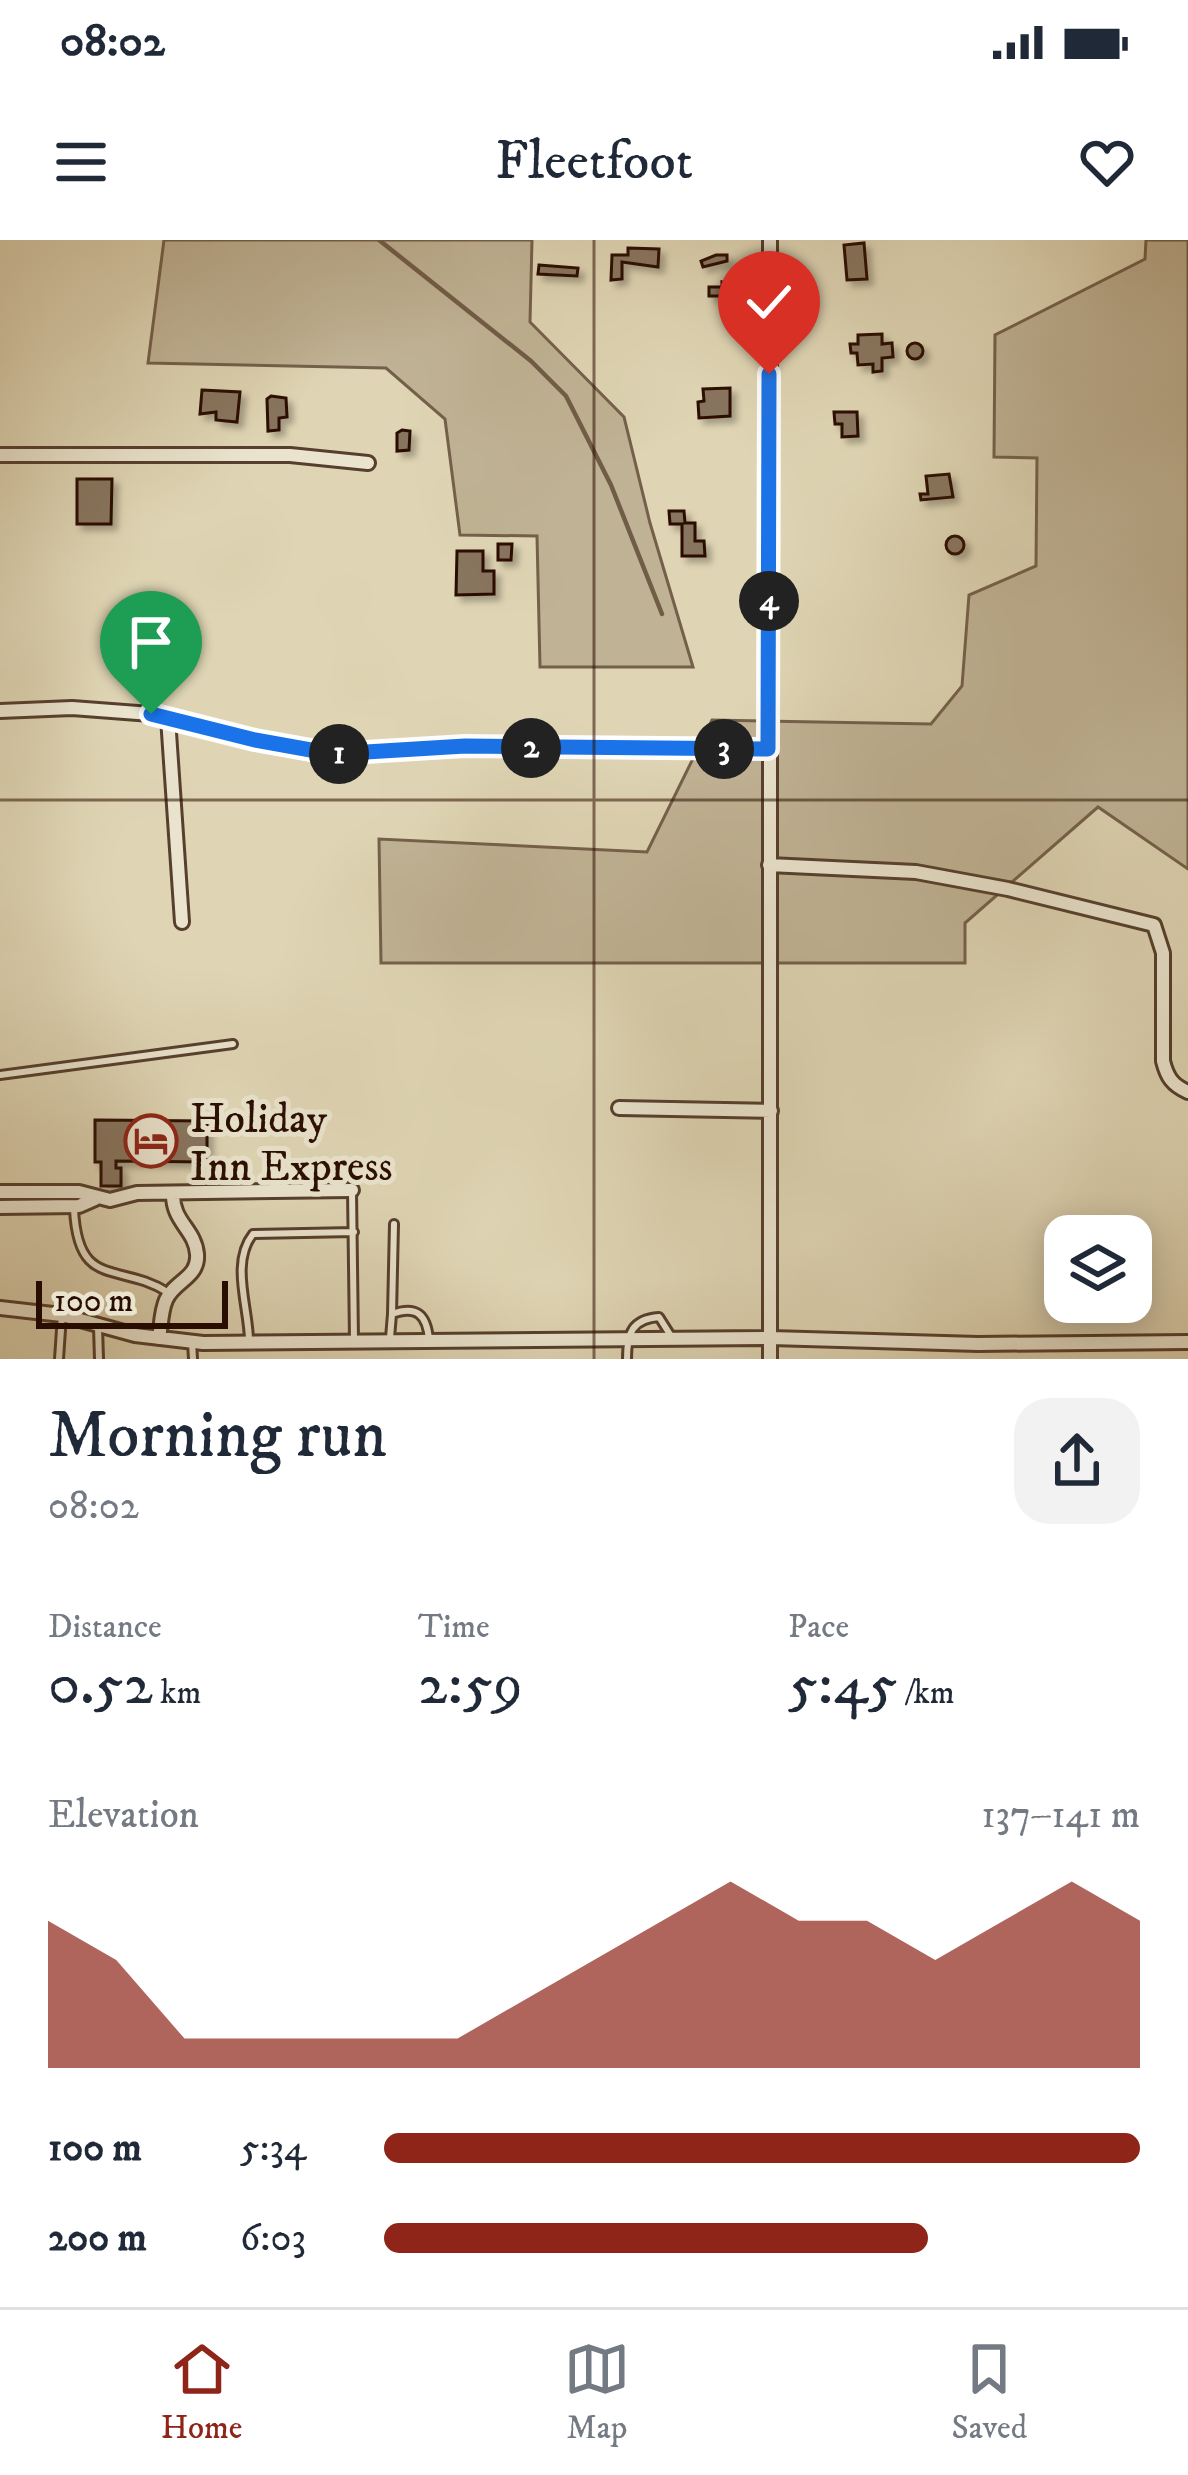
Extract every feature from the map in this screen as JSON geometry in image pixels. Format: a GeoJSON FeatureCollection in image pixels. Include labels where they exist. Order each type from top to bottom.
{"type":"FeatureCollection","features":[{"type":"Feature","properties":{"kind":"street"},"geometry":{"type":"LineString","coordinates":[[770,240],[770,1359]]}},
{"type":"Feature","properties":{"kind":"street"},"geometry":{"type":"LineString","coordinates":[[0,455],[276,454],[368,463]]}},
{"type":"Feature","properties":{"kind":"street"},"geometry":{"type":"LineString","coordinates":[[0,711],[99,709],[168,718],[333,754],[465,746],[768,749]]}},
{"type":"Feature","properties":{"kind":"street"},"geometry":{"type":"LineString","coordinates":[[168,718],[182,922]]}},
{"type":"Feature","properties":{"kind":"street"},"geometry":{"type":"LineString","coordinates":[[769,865],[916,872],[1154,925],[1163,953],[1162,1061],[1166,1076],[1182,1089]]}},
{"type":"Feature","properties":{"kind":"street"},"geometry":{"type":"LineString","coordinates":[[619,1108],[771,1111]]}},
{"type":"Feature","properties":{"kind":"street"},"geometry":{"type":"LineString","coordinates":[[0,1207],[74,1206],[96,1198],[173,1192],[352,1190]]}},
{"type":"Feature","properties":{"kind":"street"},"geometry":{"type":"LineString","coordinates":[[0,1192],[79,1192],[96,1198]]}},
{"type":"Feature","properties":{"kind":"street"},"geometry":{"type":"LineString","coordinates":[[159,1338],[170,1294],[195,1268],[197,1254],[193,1239],[174,1212],[173,1192]]}},
{"type":"Feature","properties":{"kind":"street"},"geometry":{"type":"LineString","coordinates":[[0,1308],[62,1315],[159,1338],[249,1344],[771,1337],[978,1344],[1188,1342]]}},
{"type":"Feature","properties":{"kind":"street"},"geometry":{"type":"LineString","coordinates":[[502,1342],[502,1359]]}},
{"type":"Feature","properties":{"kind":"street"},"geometry":{"type":"LineString","coordinates":[[385,1359],[388,1343]]}},
{"type":"Feature","properties":{"kind":"lane"},"geometry":{"type":"LineString","coordinates":[[0,1075],[233,1044]]}},
{"type":"Feature","properties":{"kind":"lane"},"geometry":{"type":"LineString","coordinates":[[352,1190],[354,1344]]}},
{"type":"Feature","properties":{"kind":"lane"},"geometry":{"type":"LineString","coordinates":[[74,1206],[76,1240],[94,1266],[156,1285],[170,1294]]}},
{"type":"Feature","properties":{"kind":"lane"},"geometry":{"type":"LineString","coordinates":[[388,1343],[394,1224]]}},
{"type":"Feature","properties":{"kind":"lane"},"geometry":{"type":"LineString","coordinates":[[249,1344],[242,1259],[253,1234],[354,1232]]}},
{"type":"Feature","properties":{"kind":"lane"},"geometry":{"type":"LineString","coordinates":[[392,1314],[416,1311],[428,1322],[429,1343]]}},
{"type":"Feature","properties":{"kind":"lane"},"geometry":{"type":"LineString","coordinates":[[59,1359],[62,1315]]}},
{"type":"Feature","properties":{"kind":"lane"},"geometry":{"type":"LineString","coordinates":[[627,1359],[634,1324],[644,1318],[659,1317],[672,1340]]}},
{"type":"Feature","properties":{"kind":"lane"},"geometry":{"type":"LineString","coordinates":[[98,1325],[99,1359]]}},
{"type":"Feature","properties":{"kind":"lane"},"geometry":{"type":"LineString","coordinates":[[192,1342],[193,1359]]}},
{"type":"Feature","properties":{"kind":"shaded area"},"geometry":{"type":"Polygon","coordinates":[[[164,240],[532,240],[530,322],[624,417],[693,667],[540,667],[537,536],[460,535],[445,419],[386,368],[148,363],[164,240]]]}},
{"type":"Feature","properties":{"kind":"shaded area"},"geometry":{"type":"Polygon","coordinates":[[[1146,240],[1188,240],[1188,869],[1098,807],[965,923],[965,963],[381,963],[379,839],[647,852],[712,720],[931,724],[962,686],[969,595],[1036,566],[1037,458],[994,457],[995,335],[1145,259],[1146,240]]]}},
{"type":"Feature","properties":{"kind":"building"},"geometry":{"type":"Polygon","coordinates":[[[864,243],[867,279],[847,280],[844,245],[864,243]]]}},
{"type":"Feature","properties":{"kind":"building"},"geometry":{"type":"Polygon","coordinates":[[[628,248],[659,249],[658,267],[622,262],[622,279],[611,280],[612,255],[628,255],[628,248]]]}},
{"type":"Feature","properties":{"kind":"building"},"geometry":{"type":"Polygon","coordinates":[[[727,255],[727,261],[703,267],[701,261],[727,255]]]}},
{"type":"Feature","properties":{"kind":"building"},"geometry":{"type":"Polygon","coordinates":[[[539,265],[578,268],[577,276],[538,274],[539,265]]]}},
{"type":"Feature","properties":{"kind":"building"},"geometry":{"type":"Polygon","coordinates":[[[722,282],[743,287],[743,296],[709,296],[709,287],[722,287],[722,282]]]}},
{"type":"Feature","properties":{"kind":"building"},"geometry":{"type":"Polygon","coordinates":[[[882,334],[882,344],[892,343],[893,357],[882,358],[882,371],[873,372],[873,364],[858,365],[850,344],[858,344],[858,335],[882,334]]]}},
{"type":"Feature","properties":{"kind":"building"},"geometry":{"type":"Polygon","coordinates":[[[915,343],[923,351],[915,359],[907,351],[915,343]]]}},
{"type":"Feature","properties":{"kind":"building"},"geometry":{"type":"Polygon","coordinates":[[[730,388],[730,416],[699,418],[703,389],[730,388]]]}},
{"type":"Feature","properties":{"kind":"building"},"geometry":{"type":"Polygon","coordinates":[[[202,390],[240,392],[237,422],[216,420],[216,412],[200,414],[202,390]]]}},
{"type":"Feature","properties":{"kind":"building"},"geometry":{"type":"Polygon","coordinates":[[[286,398],[287,417],[279,418],[279,430],[268,431],[267,399],[286,398]]]}},
{"type":"Feature","properties":{"kind":"building"},"geometry":{"type":"Polygon","coordinates":[[[834,412],[857,412],[858,436],[842,437],[842,424],[835,424],[834,412]]]}},
{"type":"Feature","properties":{"kind":"building"},"geometry":{"type":"Polygon","coordinates":[[[410,431],[409,450],[397,451],[397,433],[410,431]]]}},
{"type":"Feature","properties":{"kind":"building"},"geometry":{"type":"Polygon","coordinates":[[[949,474],[953,497],[921,500],[920,494],[928,494],[926,476],[949,474]]]}},
{"type":"Feature","properties":{"kind":"building"},"geometry":{"type":"Polygon","coordinates":[[[77,479],[112,479],[111,524],[77,524],[77,479]]]}},
{"type":"Feature","properties":{"kind":"building"},"geometry":{"type":"Polygon","coordinates":[[[669,511],[684,511],[685,523],[695,523],[695,541],[704,541],[705,556],[682,556],[682,524],[670,524],[669,511]]]}},
{"type":"Feature","properties":{"kind":"building"},"geometry":{"type":"Polygon","coordinates":[[[955,536],[964,545],[955,554],[946,545],[955,536]]]}},
{"type":"Feature","properties":{"kind":"building"},"geometry":{"type":"Polygon","coordinates":[[[498,544],[512,544],[511,560],[498,560],[498,544]]]}},
{"type":"Feature","properties":{"kind":"building"},"geometry":{"type":"Polygon","coordinates":[[[457,551],[483,551],[483,571],[494,571],[494,594],[456,595],[457,551]]]}},
{"type":"Feature","properties":{"kind":"building","name":"Holiday Inn Express"},"geometry":{"type":"Polygon","coordinates":[[[95,1120],[207,1121],[207,1162],[116,1161],[121,1186],[101,1186],[101,1162],[95,1162],[95,1120]]]}},
{"type":"Feature","properties":{"kind":"waterway"},"geometry":{"type":"LineString","coordinates":[[379,240],[531,361],[566,396],[611,485],[662,614]]}},
{"type":"Feature","properties":{"kind":"place","name":"Holiday Inn Express"},"geometry":{"type":"Point","coordinates":[151,1141]}},
{"type":"Feature","properties":{"kind":"route"},"geometry":{"type":"LineString","coordinates":[[151,714],[307,752],[333,754],[465,746],[768,749],[769,374]]}}]}
